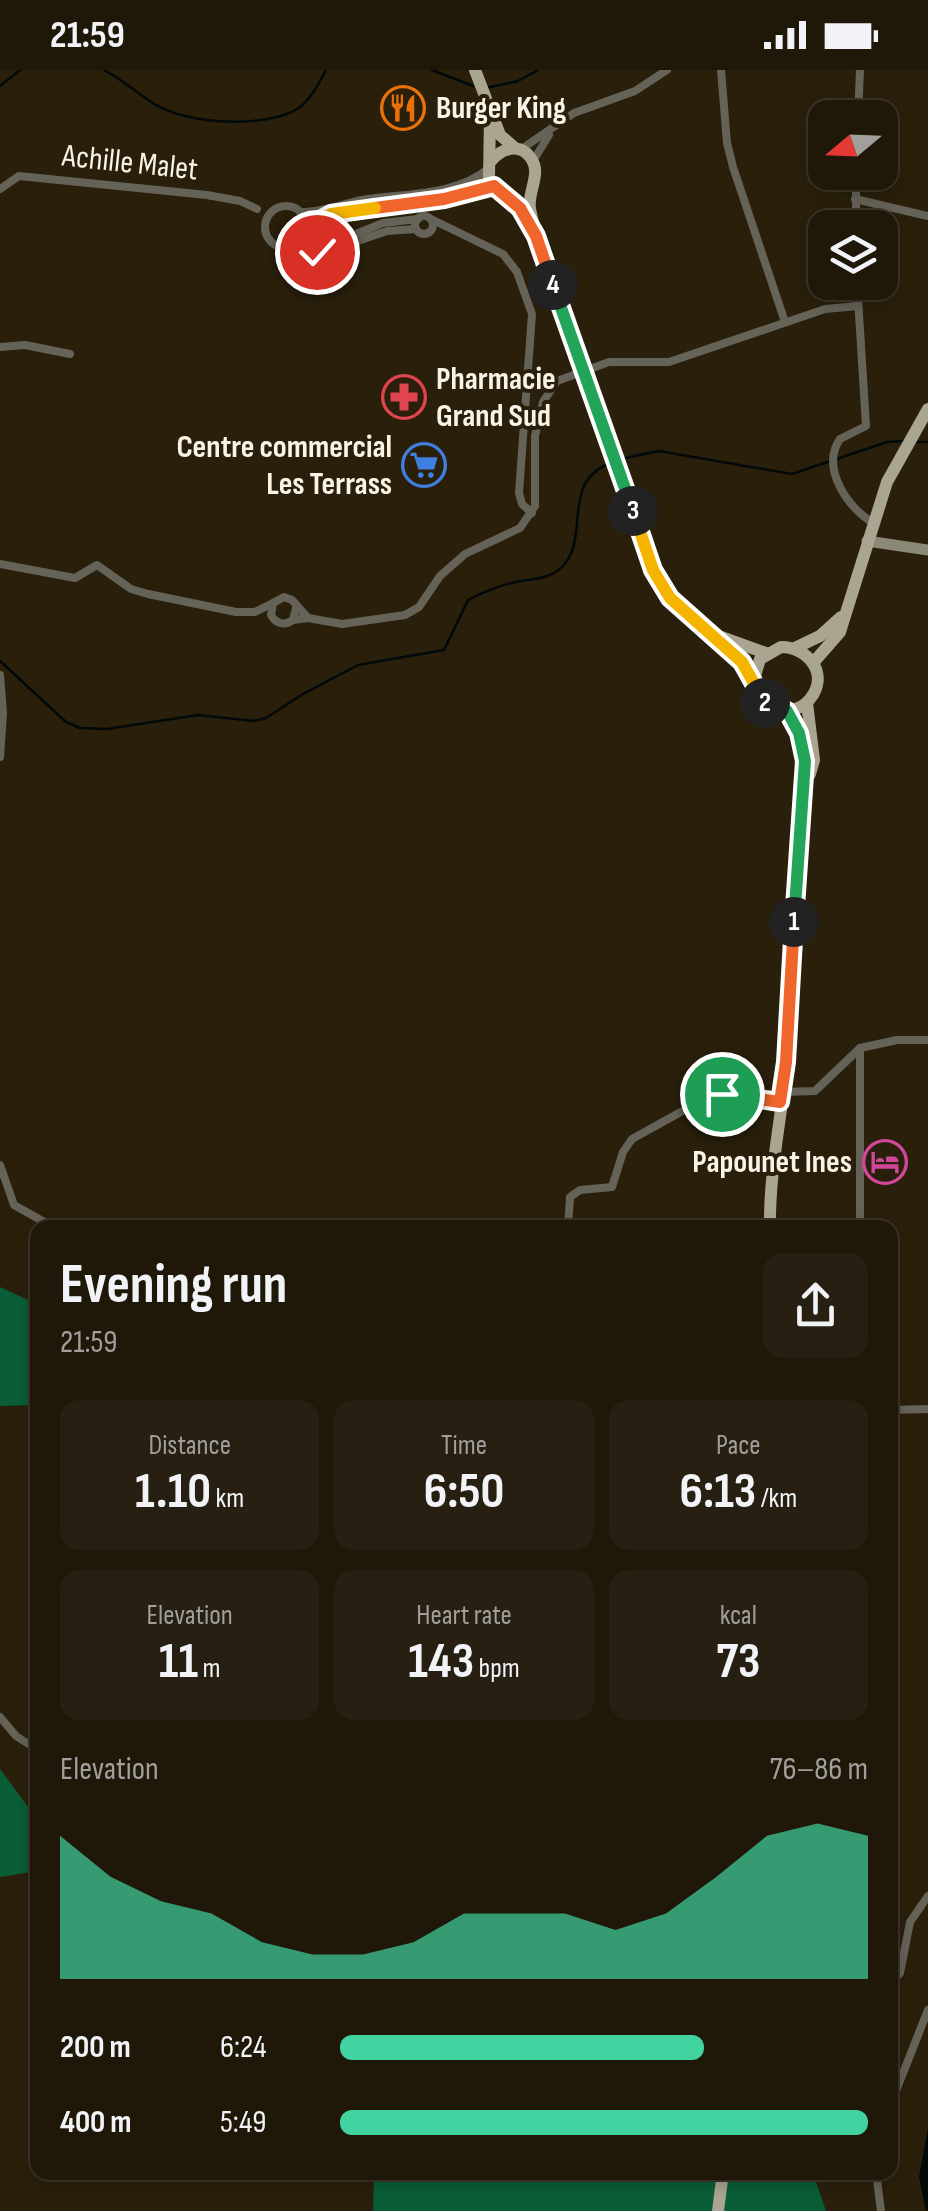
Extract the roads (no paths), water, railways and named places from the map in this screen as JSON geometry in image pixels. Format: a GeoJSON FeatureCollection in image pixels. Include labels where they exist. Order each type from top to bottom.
{"type":"FeatureCollection","features":[{"type":"Feature","properties":{"kind":"main road"},"geometry":{"type":"LineString","coordinates":[[475,70],[500,134],[533,161],[536,172],[530,188],[536,236]]}},
{"type":"Feature","properties":{"kind":"main road"},"geometry":{"type":"LineString","coordinates":[[490,113],[490,164],[500,190],[518,204],[536,236],[660,582],[692,621],[738,657],[754,680]]}},
{"type":"Feature","properties":{"kind":"main road"},"geometry":{"type":"LineString","coordinates":[[490,164],[504,150],[518,149]]}},
{"type":"Feature","properties":{"kind":"main road"},"geometry":{"type":"LineString","coordinates":[[500,190],[518,194],[530,188]]}},
{"type":"Feature","properties":{"kind":"main road"},"geometry":{"type":"LineString","coordinates":[[814,663],[840,632],[897,458],[928,409]]}},
{"type":"Feature","properties":{"kind":"main road"},"geometry":{"type":"LineString","coordinates":[[807,703],[787,711],[766,704],[757,693],[756,665],[766,653],[781,647],[795,648],[835,626],[849,608]]}},
{"type":"Feature","properties":{"kind":"main road"},"geometry":{"type":"LineString","coordinates":[[692,621],[748,649],[766,653]]}},
{"type":"Feature","properties":{"kind":"main road"},"geometry":{"type":"LineString","coordinates":[[771,1220],[788,1044],[798,846],[805,790],[814,760],[807,703],[817,684],[814,663],[795,648]]}},
{"type":"Feature","properties":{"kind":"main road"},"geometry":{"type":"LineString","coordinates":[[787,711],[803,745],[805,790]]}},
{"type":"Feature","properties":{"kind":"main road"},"geometry":{"type":"LineString","coordinates":[[718,2211],[723,2180]]}},
{"type":"Feature","properties":{"kind":"street"},"geometry":{"type":"LineString","coordinates":[[518,149],[574,113],[635,91],[666,70]]}},
{"type":"Feature","properties":{"kind":"street"},"geometry":{"type":"LineString","coordinates":[[722,70],[727,143],[733,168],[785,322]]}},
{"type":"Feature","properties":{"kind":"street"},"geometry":{"type":"LineString","coordinates":[[859,100],[860,70]]}},
{"type":"Feature","properties":{"kind":"street"},"geometry":{"type":"LineString","coordinates":[[533,161],[553,129]]}},
{"type":"Feature","properties":{"kind":"street"},"geometry":{"type":"LineString","coordinates":[[266,223],[272,211],[288,206],[300,212],[441,190],[470,181],[490,164]]}},
{"type":"Feature","properties":{"kind":"street","name":"Achille Malet"},"geometry":{"type":"LineString","coordinates":[[0,189],[19,176],[208,195],[272,211]]}},
{"type":"Feature","properties":{"kind":"street"},"geometry":{"type":"LineString","coordinates":[[295,245],[324,216],[500,190]]}},
{"type":"Feature","properties":{"kind":"street"},"geometry":{"type":"LineString","coordinates":[[855,190],[855,210]]}},
{"type":"Feature","properties":{"kind":"street"},"geometry":{"type":"LineString","coordinates":[[855,199],[928,216]]}},
{"type":"Feature","properties":{"kind":"street"},"geometry":{"type":"LineString","coordinates":[[257,209],[272,242],[282,247],[295,245],[326,252],[387,231],[416,229],[424,234],[450,227]]}},
{"type":"Feature","properties":{"kind":"street"},"geometry":{"type":"LineString","coordinates":[[300,212],[306,230],[320,247],[383,224],[426,216],[512,262],[532,314],[519,493],[522,504],[532,513]]}},
{"type":"Feature","properties":{"kind":"street"},"geometry":{"type":"LineString","coordinates":[[350,212],[334,219],[330,227],[333,232],[339,235],[364,230]]}},
{"type":"Feature","properties":{"kind":"street"},"geometry":{"type":"LineString","coordinates":[[416,229],[418,218]]}},
{"type":"Feature","properties":{"kind":"street"},"geometry":{"type":"LineString","coordinates":[[432,220],[432,231]]}},
{"type":"Feature","properties":{"kind":"street"},"geometry":{"type":"LineString","coordinates":[[858,300],[866,426],[840,438],[834,453],[844,498],[873,523]]}},
{"type":"Feature","properties":{"kind":"street"},"geometry":{"type":"LineString","coordinates":[[0,564],[75,578],[97,565],[131,589],[236,612],[255,612],[281,624],[308,618],[342,624],[394,619],[412,613],[448,568],[466,554],[513,532],[532,513],[537,484],[533,452],[548,389],[556,381],[609,362],[669,362],[825,309],[858,306]]}},
{"type":"Feature","properties":{"kind":"street"},"geometry":{"type":"LineString","coordinates":[[0,347],[25,345],[70,354]]}},
{"type":"Feature","properties":{"kind":"street"},"geometry":{"type":"LineString","coordinates":[[867,541],[928,550]]}},
{"type":"Feature","properties":{"kind":"street"},"geometry":{"type":"LineString","coordinates":[[255,612],[284,597],[292,600],[308,618]]}},
{"type":"Feature","properties":{"kind":"street"},"geometry":{"type":"LineString","coordinates":[[272,603],[273,619]]}},
{"type":"Feature","properties":{"kind":"street"},"geometry":{"type":"LineString","coordinates":[[293,620],[296,608]]}},
{"type":"Feature","properties":{"kind":"street"},"geometry":{"type":"LineString","coordinates":[[0,757],[1,677]]}},
{"type":"Feature","properties":{"kind":"street"},"geometry":{"type":"LineString","coordinates":[[569,1220],[570,1197],[580,1190],[612,1186],[623,1152],[632,1139],[715,1094],[781,1097],[815,1092],[860,1048],[898,1040],[928,1040]]}},
{"type":"Feature","properties":{"kind":"street"},"geometry":{"type":"LineString","coordinates":[[860,1048],[860,1220]]}},
{"type":"Feature","properties":{"kind":"street"},"geometry":{"type":"LineString","coordinates":[[0,1166],[14,1205],[41,1220]]}},
{"type":"Feature","properties":{"kind":"street"},"geometry":{"type":"LineString","coordinates":[[898,1410],[928,1409]]}},
{"type":"Feature","properties":{"kind":"street"},"geometry":{"type":"LineString","coordinates":[[0,1717],[16,1736],[30,1745]]}},
{"type":"Feature","properties":{"kind":"street"},"geometry":{"type":"LineString","coordinates":[[898,1975],[910,1922],[928,1896]]}},
{"type":"Feature","properties":{"kind":"street"},"geometry":{"type":"LineString","coordinates":[[898,2086],[928,2010]]}},
{"type":"Feature","properties":{"kind":"street"},"geometry":{"type":"LineString","coordinates":[[877,2180],[882,2211]]}},
{"type":"Feature","properties":{"kind":"waterway"},"geometry":{"type":"LineString","coordinates":[[0,86],[20,70]]}},
{"type":"Feature","properties":{"kind":"waterway"},"geometry":{"type":"LineString","coordinates":[[104,70],[170,111],[228,122],[268,119],[299,108],[326,70]]}},
{"type":"Feature","properties":{"kind":"waterway"},"geometry":{"type":"LineString","coordinates":[[432,70],[473,86]]}},
{"type":"Feature","properties":{"kind":"waterway"},"geometry":{"type":"LineString","coordinates":[[486,88],[518,81],[538,70]]}},
{"type":"Feature","properties":{"kind":"waterway"},"geometry":{"type":"LineString","coordinates":[[620,459],[659,451],[792,474],[887,442],[903,441]]}},
{"type":"Feature","properties":{"kind":"waterway"},"geometry":{"type":"LineString","coordinates":[[916,442],[928,442]]}},
{"type":"Feature","properties":{"kind":"waterway"},"geometry":{"type":"LineString","coordinates":[[0,661],[66,722],[80,728],[107,729],[198,715],[254,721],[266,718],[358,665],[444,650],[468,600],[500,586],[558,571],[571,554],[585,484],[608,464]]}},
{"type":"Feature","properties":{"kind":"place","name":"Burger King"},"geometry":{"type":"Point","coordinates":[403,108]}},
{"type":"Feature","properties":{"kind":"place","name":"Pharmacie Grand Sud"},"geometry":{"type":"Point","coordinates":[404,397]}},
{"type":"Feature","properties":{"kind":"place","name":"Centre commercial Les Terrass"},"geometry":{"type":"Point","coordinates":[424,465]}},
{"type":"Feature","properties":{"kind":"place","name":"Papounet Ines"},"geometry":{"type":"Point","coordinates":[885,1162]}}]}
